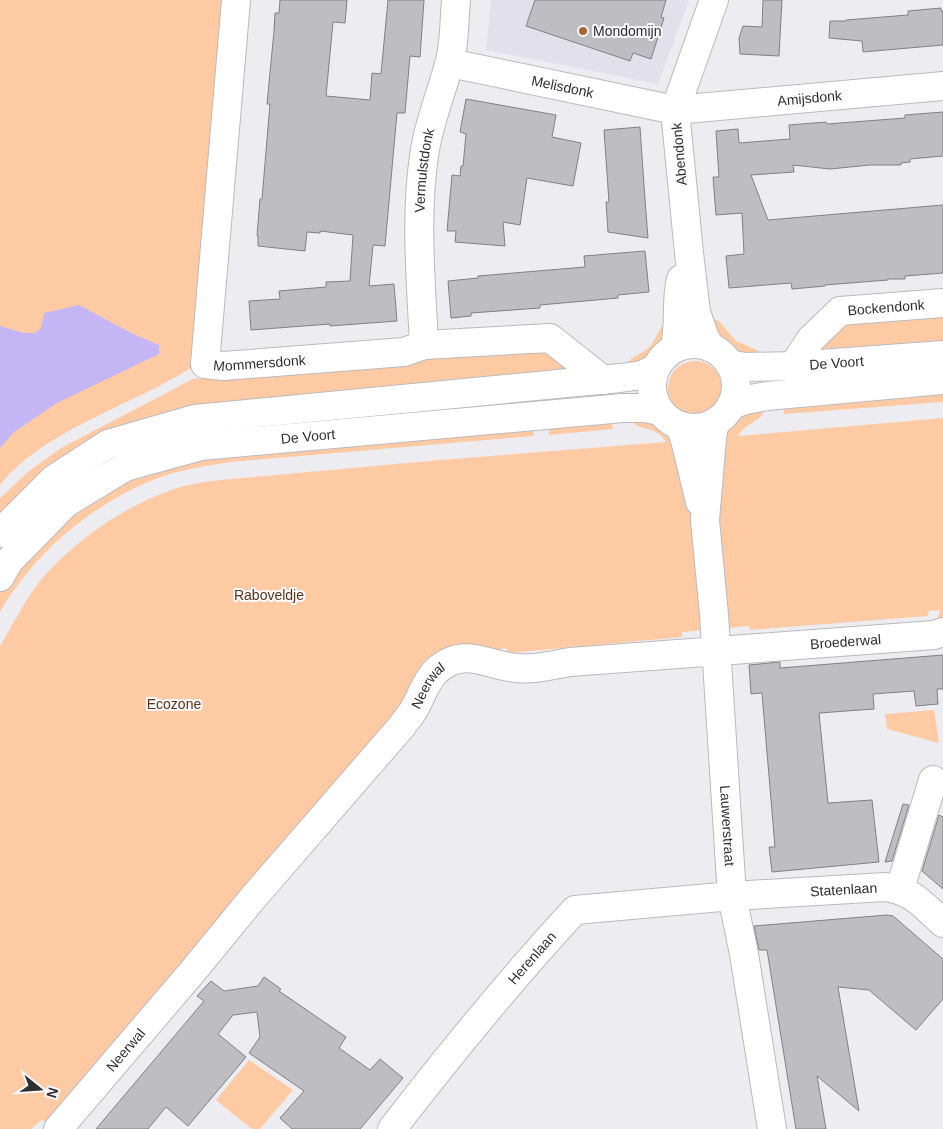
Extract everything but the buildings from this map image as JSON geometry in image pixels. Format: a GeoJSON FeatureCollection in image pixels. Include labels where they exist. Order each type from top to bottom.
{"type":"FeatureCollection","features":[{"type":"Feature","properties":{"kind":"street","name":"Mommersdonk"},"geometry":{"type":"LineString","coordinates":[[236,0],[205,364],[223,366],[404,352],[424,345],[550,338],[603,380]]}},
{"type":"Feature","properties":{"kind":"street","name":"Vermulstdonk"},"geometry":{"type":"LineString","coordinates":[[424,345],[420,244],[420,200],[424,155],[432,119],[450,63],[456,0]]}},
{"type":"Feature","properties":{"kind":"street","name":"Abendonk"},"geometry":{"type":"LineString","coordinates":[[714,0],[675,110],[688,253],[696,312],[705,338],[720,356]]}},
{"type":"Feature","properties":{"kind":"street","name":"Melisdonk"},"geometry":{"type":"LineString","coordinates":[[450,63],[675,110]]}},
{"type":"Feature","properties":{"kind":"street","name":"Amijsdonk"},"geometry":{"type":"LineString","coordinates":[[675,110],[943,86]]}},
{"type":"Feature","properties":{"kind":"street","name":"Abendonk"},"geometry":{"type":"LineString","coordinates":[[665,359],[677,337],[678,293],[688,253]]}},
{"type":"Feature","properties":{"kind":"street","name":"Bockendonk"},"geometry":{"type":"LineString","coordinates":[[793,366],[811,339],[840,311],[943,303]]}},
{"type":"Feature","properties":{"kind":"street","name":"De Voort"},"geometry":{"type":"LineString","coordinates":[[0,533],[54,479],[108,444],[195,419],[642,376],[665,359],[692,344],[744,367],[793,366],[943,355]]}},
{"type":"Feature","properties":{"kind":"street"},"geometry":{"type":"LineString","coordinates":[[720,356],[734,374],[735,384],[734,395],[723,414]]}},
{"type":"Feature","properties":{"kind":"street"},"geometry":{"type":"LineString","coordinates":[[665,359],[652,379],[652,390],[654,402],[670,419]]}},
{"type":"Feature","properties":{"kind":"street","name":"De Voort"},"geometry":{"type":"LineString","coordinates":[[0,577],[9,561],[66,503],[124,467],[201,446],[623,408],[645,408],[692,428],[704,427],[746,400],[767,396],[943,380]]}},
{"type":"Feature","properties":{"kind":"street","name":"Lauwerstraat"},"geometry":{"type":"LineString","coordinates":[[705,520],[712,438],[723,414]]}},
{"type":"Feature","properties":{"kind":"street","name":"Lauwerstraat"},"geometry":{"type":"LineString","coordinates":[[670,419],[685,440],[705,520],[714,615],[702,654],[732,896],[744,954],[772,1129]]}},
{"type":"Feature","properties":{"kind":"street","name":"Broederwal"},"geometry":{"type":"LineString","coordinates":[[702,654],[934,635],[943,632]]}},
{"type":"Feature","properties":{"kind":"street","name":"Neerwal"},"geometry":{"type":"LineString","coordinates":[[58,1129],[252,899],[402,726],[413,711],[430,678],[437,670],[451,661],[464,658],[518,668],[570,662],[702,654]]}},
{"type":"Feature","properties":{"kind":"street"},"geometry":{"type":"LineString","coordinates":[[933,780],[900,889],[911,895],[943,922]]}},
{"type":"Feature","properties":{"kind":"street","name":"Statenlaan"},"geometry":{"type":"LineString","coordinates":[[732,896],[885,887],[900,889]]}},
{"type":"Feature","properties":{"kind":"street","name":"Herenlaan"},"geometry":{"type":"LineString","coordinates":[[392,1129],[428,1082],[532,957],[575,910],[732,896]]}},
{"type":"Feature","properties":{"kind":"shaded area","name":"Mondomijn"},"geometry":{"type":"Polygon","coordinates":[[[491,0],[689,0],[658,84],[486,50],[491,0]]]}},
{"type":"Feature","properties":{"kind":"shaded area"},"geometry":{"type":"Polygon","coordinates":[[[79,305],[133,334],[159,345],[159,354],[57,403],[14,432],[0,448],[0,326],[24,333],[35,333],[41,328],[44,313],[79,305]]]}},
{"type":"Feature","properties":{"kind":"green space"},"geometry":{"type":"Polygon","coordinates":[[[0,0],[227,0],[194,366],[171,380],[65,433],[18,466],[0,485],[0,0]]]}},
{"type":"Feature","properties":{"kind":"green space"},"geometry":{"type":"Polygon","coordinates":[[[943,309],[943,348],[886,352],[885,345],[815,350],[843,319],[943,309]]]}},
{"type":"Feature","properties":{"kind":"green space"},"geometry":{"type":"Polygon","coordinates":[[[709,318],[719,321],[736,341],[757,350],[760,360],[733,351],[723,343],[709,318]]]}},
{"type":"Feature","properties":{"kind":"green space"},"geometry":{"type":"Polygon","coordinates":[[[667,322],[663,342],[657,353],[646,360],[626,365],[631,359],[648,348],[662,326],[667,322]]]}},
{"type":"Feature","properties":{"kind":"green space"},"geometry":{"type":"Polygon","coordinates":[[[536,343],[578,373],[136,425],[0,522],[0,498],[29,471],[61,448],[193,379],[536,343]]]}},
{"type":"Feature","properties":{"kind":"green space"},"geometry":{"type":"Polygon","coordinates":[[[695,361],[705,363],[714,369],[720,378],[722,388],[720,398],[714,407],[705,413],[695,415],[685,413],[676,407],[670,398],[668,388],[670,378],[676,369],[685,363],[695,361]]]}},
{"type":"Feature","properties":{"kind":"green space"},"geometry":{"type":"Polygon","coordinates":[[[943,384],[943,402],[784,414],[783,402],[943,384]]]}},
{"type":"Feature","properties":{"kind":"green space","name":"Ecozone"},"geometry":{"type":"Polygon","coordinates":[[[764,405],[762,415],[746,427],[738,436],[943,418],[943,623],[936,626],[940,610],[929,611],[927,616],[750,630],[749,626],[682,632],[682,637],[509,653],[506,648],[500,649],[506,657],[484,652],[403,703],[230,916],[222,913],[208,933],[205,933],[198,941],[197,948],[50,1123],[41,1120],[31,1129],[0,1129],[0,646],[32,592],[59,561],[104,524],[138,504],[188,485],[211,481],[440,460],[666,442],[662,436],[652,430],[637,426],[631,419],[661,426],[676,442],[725,432],[740,416],[764,405]]]}},
{"type":"Feature","properties":{"kind":"green space"},"geometry":{"type":"Polygon","coordinates":[[[612,421],[613,429],[549,435],[549,426],[612,421]]]}},
{"type":"Feature","properties":{"kind":"green space"},"geometry":{"type":"Polygon","coordinates":[[[533,428],[534,436],[231,462],[191,469],[153,480],[130,490],[108,503],[86,517],[66,534],[29,570],[0,612],[0,585],[99,489],[169,458],[533,428]]]}},
{"type":"Feature","properties":{"kind":"green space"},"geometry":{"type":"Polygon","coordinates":[[[934,710],[939,743],[887,729],[885,714],[934,710]]]}},
{"type":"Feature","properties":{"kind":"green space"},"geometry":{"type":"Polygon","coordinates":[[[249,1060],[293,1090],[260,1129],[252,1129],[216,1100],[249,1060]]]}},
{"type":"Feature","properties":{"kind":"place","name":"Mondomijn"},"geometry":{"type":"Point","coordinates":[583,31]}},
{"type":"Feature","properties":{"kind":"park label","name":"Raboveldje"},"geometry":{"type":"Point","coordinates":[269,595]}}]}
